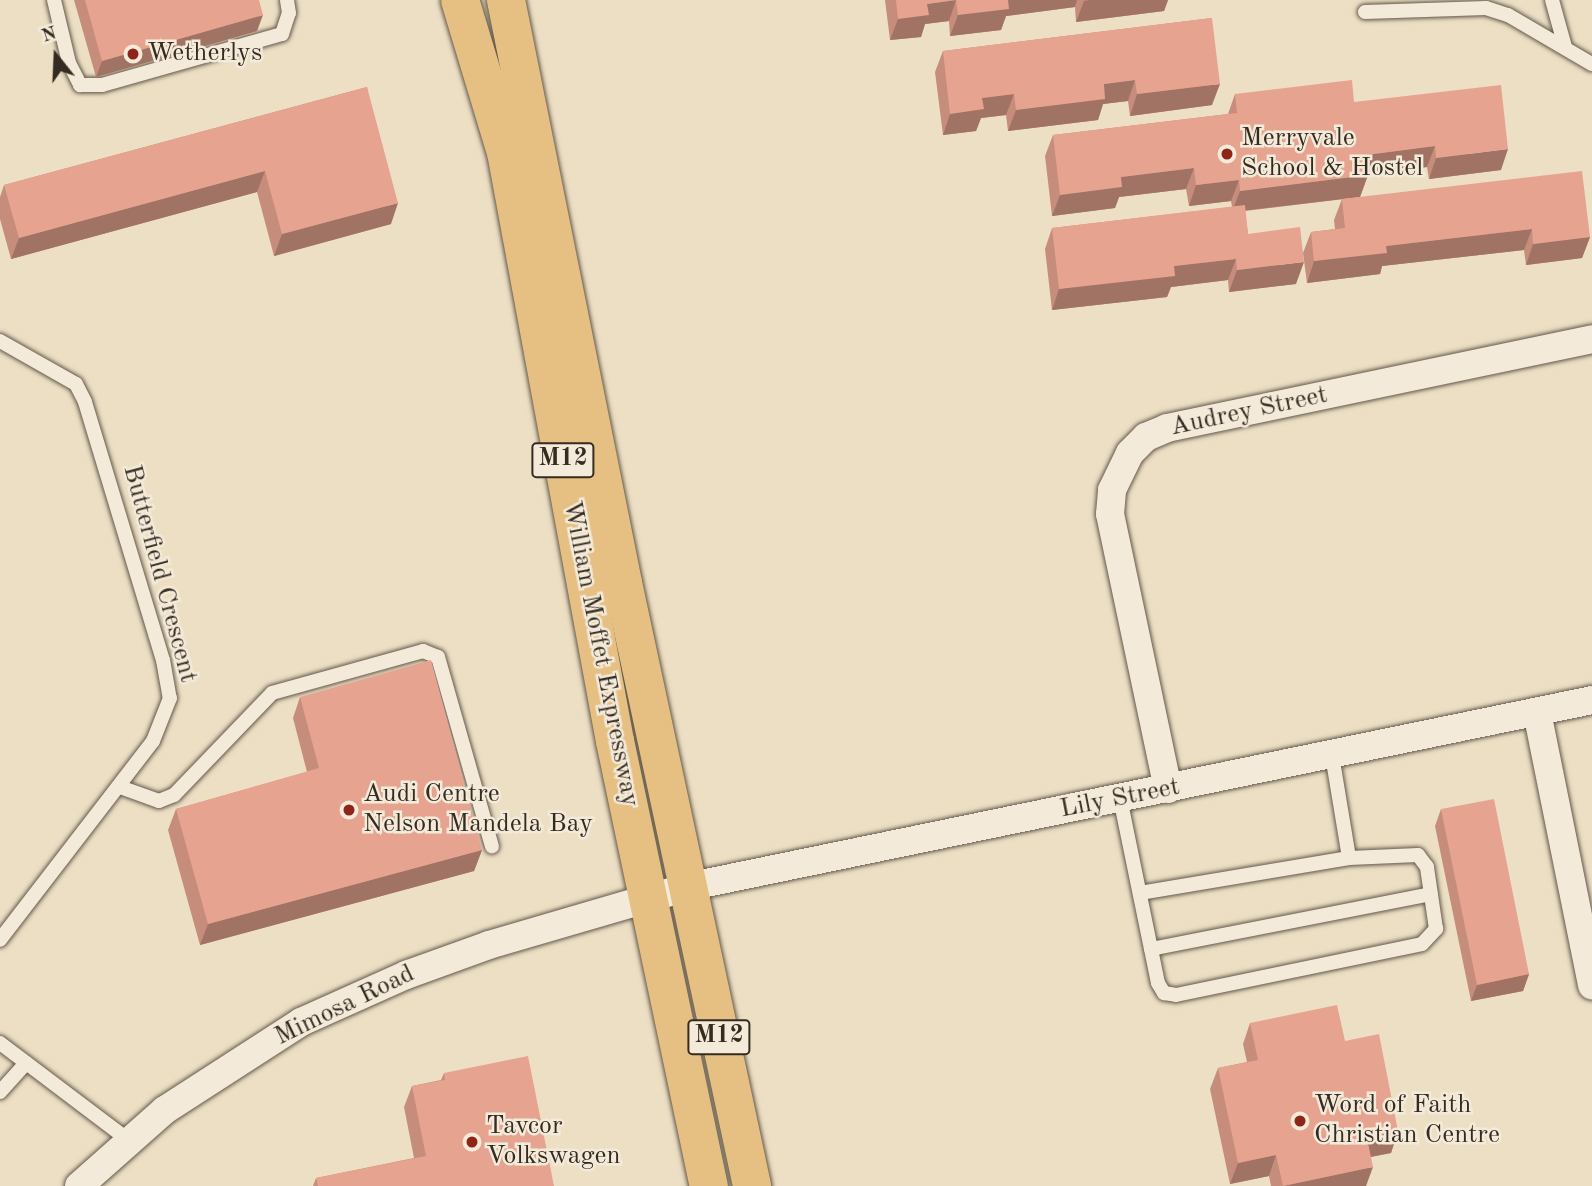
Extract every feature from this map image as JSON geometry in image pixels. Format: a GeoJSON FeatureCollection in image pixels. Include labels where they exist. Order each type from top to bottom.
{"type":"FeatureCollection","features":[{"type":"Feature","properties":{"kind":"main road","name":"William Moffet Expressway"},"geometry":{"type":"LineString","coordinates":[[506,0],[687,887],[752,1186]]}},
{"type":"Feature","properties":{"kind":"main road","name":"William Moffet Expressway"},"geometry":{"type":"LineString","coordinates":[[461,9],[506,152],[648,896],[709,1186]]}},
{"type":"Feature","properties":{"kind":"street","name":"Audrey Street"},"geometry":{"type":"LineString","coordinates":[[1168,789],[1110,514],[1112,490],[1130,453],[1146,437],[1167,428],[1592,339]]}},
{"type":"Feature","properties":{"kind":"street","name":"Lily Street"},"geometry":{"type":"LineString","coordinates":[[648,896],[1592,700]]}},
{"type":"Feature","properties":{"kind":"street"},"geometry":{"type":"LineString","coordinates":[[1537,712],[1592,986]]}},
{"type":"Feature","properties":{"kind":"street","name":"Mimosa Road"},"geometry":{"type":"LineString","coordinates":[[79,1186],[127,1139],[190,1093],[301,1023],[445,959],[648,896]]}},
{"type":"Feature","properties":{"kind":"lane"},"geometry":{"type":"LineString","coordinates":[[54,0],[69,63],[80,85],[102,85],[282,34],[289,13],[286,0]]}},
{"type":"Feature","properties":{"kind":"lane"},"geometry":{"type":"LineString","coordinates":[[1552,0],[1565,47]]}},
{"type":"Feature","properties":{"kind":"lane"},"geometry":{"type":"LineString","coordinates":[[1365,12],[1486,8],[1565,47],[1592,64]]}},
{"type":"Feature","properties":{"kind":"lane","name":"Butterfield Crescent"},"geometry":{"type":"LineString","coordinates":[[0,341],[76,384],[85,402],[168,677],[164,719],[120,787],[0,940]]}},
{"type":"Feature","properties":{"kind":"lane"},"geometry":{"type":"LineString","coordinates":[[120,787],[159,801],[174,795],[272,693],[423,651],[438,657],[492,846]]}},
{"type":"Feature","properties":{"kind":"lane"},"geometry":{"type":"LineString","coordinates":[[1332,755],[1349,858]]}},
{"type":"Feature","properties":{"kind":"lane"},"geometry":{"type":"LineString","coordinates":[[1120,798],[1160,989],[1175,995],[1422,944],[1436,929],[1427,867],[1418,855],[1349,858],[1140,892]]}},
{"type":"Feature","properties":{"kind":"lane"},"geometry":{"type":"LineString","coordinates":[[1152,949],[1432,894]]}},
{"type":"Feature","properties":{"kind":"lane"},"geometry":{"type":"LineString","coordinates":[[0,1043],[127,1139]]}},
{"type":"Feature","properties":{"kind":"lane"},"geometry":{"type":"LineString","coordinates":[[0,1093],[26,1063]]}},
{"type":"Feature","properties":{"kind":"building","name":"Wetherlys"},"geometry":{"type":"Polygon","coordinates":[[[85,0],[259,0],[263,15],[102,61],[85,0]]]}},
{"type":"Feature","properties":{"kind":"building"},"geometry":{"type":"Polygon","coordinates":[[[896,0],[956,0],[927,4],[929,15],[898,19],[896,0]]]}},
{"type":"Feature","properties":{"kind":"building"},"geometry":{"type":"Polygon","coordinates":[[[956,0],[1008,0],[1009,9],[958,15],[956,0]]]}},
{"type":"Feature","properties":{"kind":"building"},"geometry":{"type":"Polygon","coordinates":[[[1212,18],[1220,84],[1137,94],[1135,80],[1104,84],[1105,99],[1016,110],[1014,94],[982,98],[984,109],[950,114],[943,51],[1212,18]]]}},
{"type":"Feature","properties":{"kind":"building"},"geometry":{"type":"Polygon","coordinates":[[[1352,80],[1354,102],[1501,85],[1508,149],[1436,158],[1435,146],[1366,155],[1368,175],[1240,191],[1239,180],[1196,185],[1194,168],[1121,177],[1122,187],[1060,195],[1053,135],[1237,113],[1235,94],[1352,80]]]}},
{"type":"Feature","properties":{"kind":"building"},"geometry":{"type":"Polygon","coordinates":[[[367,87],[398,203],[282,234],[265,171],[19,238],[4,185],[367,87]]]}},
{"type":"Feature","properties":{"kind":"building"},"geometry":{"type":"Polygon","coordinates":[[[1582,171],[1590,237],[1533,244],[1532,229],[1386,246],[1387,253],[1314,261],[1311,232],[1345,228],[1342,199],[1582,171]]]}},
{"type":"Feature","properties":{"kind":"building"},"geometry":{"type":"Polygon","coordinates":[[[1245,205],[1248,234],[1300,227],[1304,262],[1237,270],[1236,259],[1174,266],[1175,276],[1059,289],[1052,228],[1245,205]]]}},
{"type":"Feature","properties":{"kind":"building","name":"Audi Centre Nelson Mandela Bay"},"geometry":{"type":"Polygon","coordinates":[[[431,660],[482,850],[208,924],[176,809],[319,768],[300,697],[431,660]]]}},
{"type":"Feature","properties":{"kind":"building"},"geometry":{"type":"Polygon","coordinates":[[[1494,799],[1529,974],[1477,985],[1441,809],[1494,799]]]}},
{"type":"Feature","properties":{"kind":"building","name":"Word of Faith Christian Centre"},"geometry":{"type":"Polygon","coordinates":[[[1337,1005],[1345,1041],[1379,1034],[1398,1131],[1367,1138],[1373,1167],[1283,1186],[1276,1155],[1238,1163],[1218,1068],[1258,1060],[1250,1023],[1337,1005]]]}},
{"type":"Feature","properties":{"kind":"building","name":"Tavcor Volkswagen"},"geometry":{"type":"Polygon","coordinates":[[[528,1056],[554,1186],[318,1186],[316,1178],[426,1156],[412,1086],[445,1080],[444,1073],[528,1056]]]}},
{"type":"Feature","properties":{"kind":"place","name":"Wetherlys"},"geometry":{"type":"Point","coordinates":[133,54]}},
{"type":"Feature","properties":{"kind":"place","name":"Merryvale School & Hostel"},"geometry":{"type":"Point","coordinates":[1227,154]}},
{"type":"Feature","properties":{"kind":"place","name":"Audi Centre Nelson Mandela Bay"},"geometry":{"type":"Point","coordinates":[349,810]}},
{"type":"Feature","properties":{"kind":"place","name":"Word of Faith Christian Centre"},"geometry":{"type":"Point","coordinates":[1300,1121]}},
{"type":"Feature","properties":{"kind":"place","name":"Tavcor Volkswagen"},"geometry":{"type":"Point","coordinates":[472,1142]}}]}
